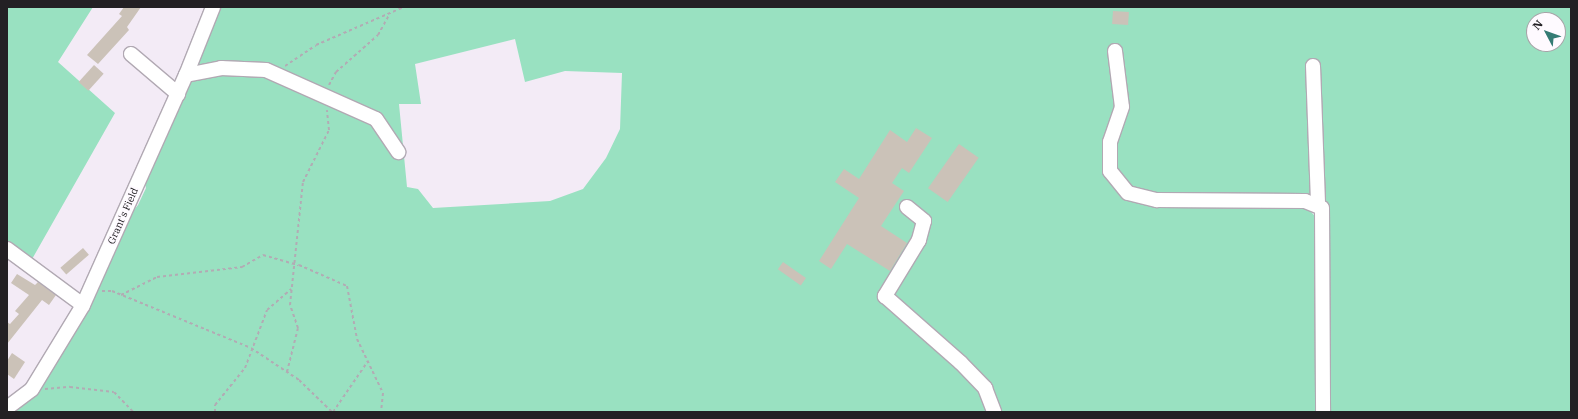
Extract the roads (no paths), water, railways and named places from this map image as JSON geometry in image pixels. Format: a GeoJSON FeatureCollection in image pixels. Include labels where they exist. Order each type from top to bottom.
{"type":"FeatureCollection","features":[{"type":"Feature","properties":{"kind":"street","name":"Grant's Field"},"geometry":{"type":"LineString","coordinates":[[7,408],[32,389],[83,305],[178,94],[213,7]]}},
{"type":"Feature","properties":{"kind":"street"},"geometry":{"type":"LineString","coordinates":[[1115,51],[1122,106],[1110,142],[1110,172],[1128,193],[1157,200],[1305,202],[1318,204],[1322,208],[1324,412]]}},
{"type":"Feature","properties":{"kind":"street"},"geometry":{"type":"LineString","coordinates":[[131,54],[178,94]]}},
{"type":"Feature","properties":{"kind":"street"},"geometry":{"type":"LineString","coordinates":[[1313,66],[1318,204]]}},
{"type":"Feature","properties":{"kind":"street"},"geometry":{"type":"LineString","coordinates":[[186,75],[221,68],[274,73],[324,94],[376,119],[398,152]]}},
{"type":"Feature","properties":{"kind":"street"},"geometry":{"type":"LineString","coordinates":[[907,207],[924,221],[918,240],[885,296],[961,363],[984,388],[994,412]]}},
{"type":"Feature","properties":{"kind":"street"},"geometry":{"type":"LineString","coordinates":[[7,250],[83,305]]}}]}
